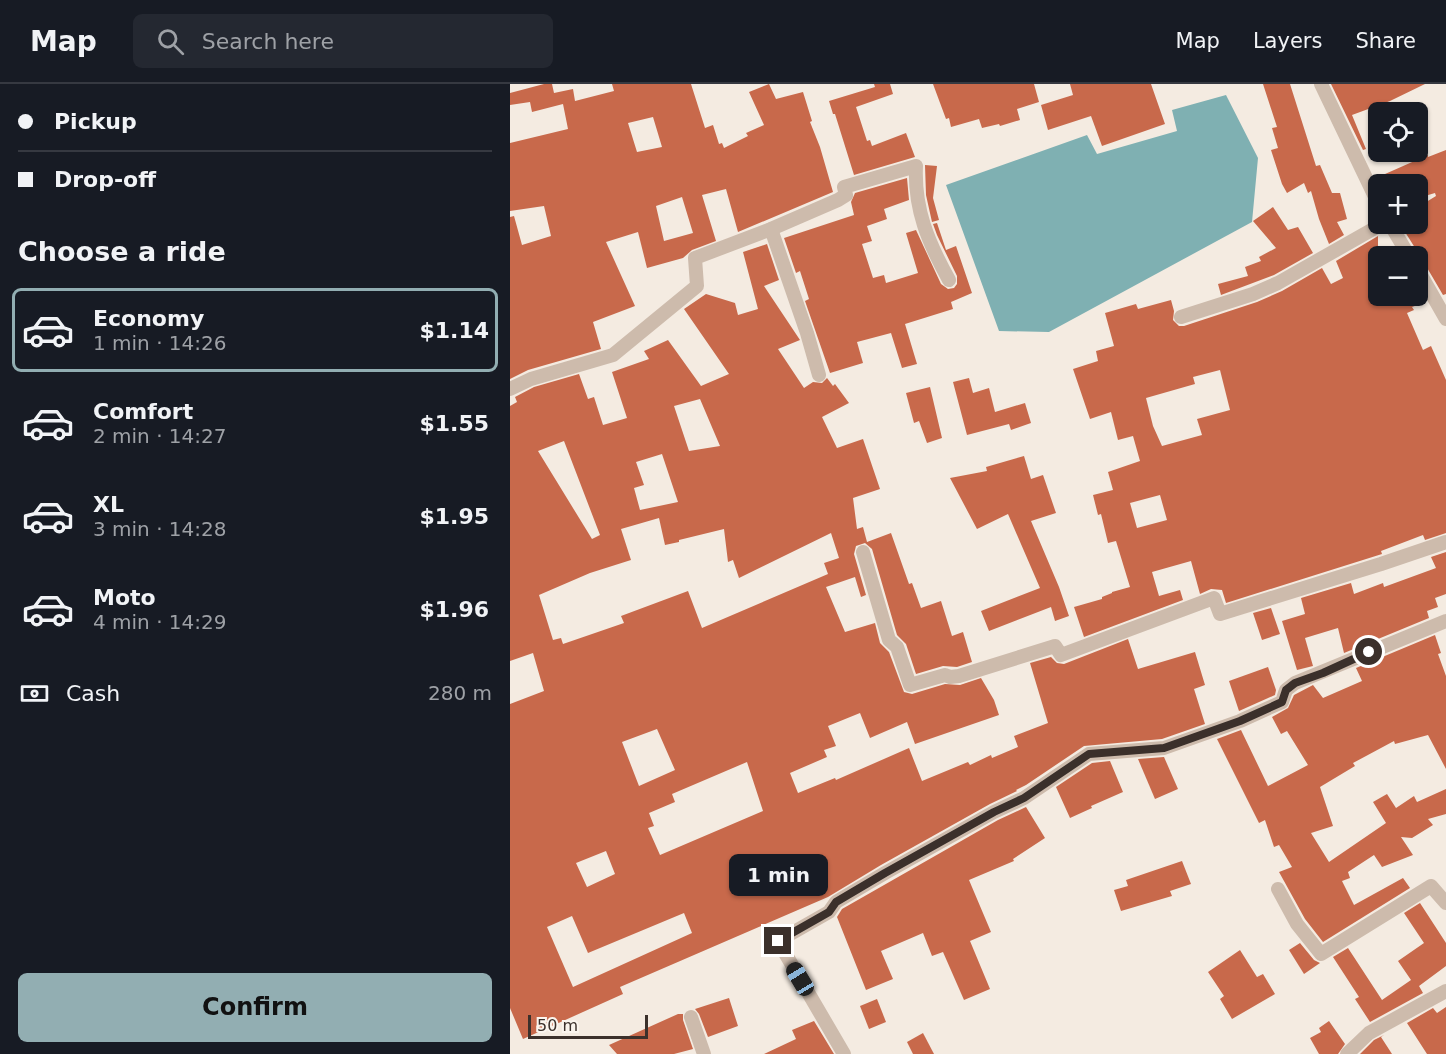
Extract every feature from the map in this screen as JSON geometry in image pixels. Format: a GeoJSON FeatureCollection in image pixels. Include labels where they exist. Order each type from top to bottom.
{"type":"FeatureCollection","features":[{"type":"Feature","properties":{"kind":"street"},"geometry":{"type":"LineString","coordinates":[[1321,84],[1368,182]]}},
{"type":"Feature","properties":{"kind":"street"},"geometry":{"type":"LineString","coordinates":[[510,389],[531,379],[613,355],[697,286],[695,258],[771,229],[846,195],[844,187],[916,166],[915,184],[920,215],[935,255],[949,280]]}},
{"type":"Feature","properties":{"kind":"street"},"geometry":{"type":"LineString","coordinates":[[771,229],[799,307],[819,375]]}},
{"type":"Feature","properties":{"kind":"street"},"geometry":{"type":"LineString","coordinates":[[1181,317],[1253,294],[1278,283],[1368,232]]}},
{"type":"Feature","properties":{"kind":"street"},"geometry":{"type":"LineString","coordinates":[[1428,288],[1446,319]]}},
{"type":"Feature","properties":{"kind":"street"},"geometry":{"type":"LineString","coordinates":[[863,552],[889,640],[897,647],[910,685],[945,675],[959,676],[1055,645],[1061,655],[1214,598],[1220,614],[1446,542]]}},
{"type":"Feature","properties":{"kind":"street"},"geometry":{"type":"LineString","coordinates":[[844,1054],[778,941],[829,912],[836,902],[885,873],[994,812],[1024,798],[1089,754],[1164,748],[1240,721],[1282,702],[1286,690],[1295,683],[1446,621]]}},
{"type":"Feature","properties":{"kind":"street"},"geometry":{"type":"LineString","coordinates":[[1278,889],[1297,924],[1321,954],[1431,885],[1446,903]]}},
{"type":"Feature","properties":{"kind":"street"},"geometry":{"type":"LineString","coordinates":[[1347,1054],[1369,1033],[1446,991]]}},
{"type":"Feature","properties":{"kind":"street"},"geometry":{"type":"LineString","coordinates":[[691,1017],[704,1054]]}},
{"type":"Feature","properties":{"kind":"water"},"geometry":{"type":"Polygon","coordinates":[[[1226,95],[1258,158],[1252,222],[1049,332],[999,331],[946,185],[1087,135],[1097,154],[1177,131],[1172,110],[1226,95]]]}},
{"type":"Feature","properties":{"kind":"building"},"geometry":{"type":"Polygon","coordinates":[[[552,84],[554,93],[573,89],[575,101],[614,91],[612,84],[691,84],[705,128],[713,125],[719,144],[722,143],[724,148],[748,136],[746,133],[764,125],[749,92],[769,84],[776,99],[803,92],[812,121],[810,122],[833,192],[738,232],[726,189],[702,195],[716,241],[692,250],[683,258],[647,268],[638,232],[606,242],[635,306],[593,322],[601,349],[528,370],[510,379],[510,217],[514,216],[522,245],[551,236],[544,206],[510,211],[510,143],[568,129],[563,104],[532,112],[530,102],[510,105],[510,93],[552,84]],[[653,117],[628,123],[637,152],[662,147],[653,117]],[[682,197],[656,206],[664,241],[693,233],[682,197]]]}},
{"type":"Feature","properties":{"kind":"building"},"geometry":{"type":"Polygon","coordinates":[[[874,84],[890,84],[893,94],[856,107],[867,141],[870,140],[872,146],[906,133],[915,157],[854,175],[829,101],[875,87],[874,84]]]}},
{"type":"Feature","properties":{"kind":"building"},"geometry":{"type":"Polygon","coordinates":[[[933,84],[1034,84],[1039,102],[1017,109],[1020,120],[1000,126],[999,124],[982,128],[979,119],[951,127],[933,84]]]}},
{"type":"Feature","properties":{"kind":"building"},"geometry":{"type":"Polygon","coordinates":[[[1070,84],[1151,84],[1165,124],[1102,146],[1091,116],[1048,130],[1041,105],[1073,95],[1070,84]]]}},
{"type":"Feature","properties":{"kind":"building"},"geometry":{"type":"Polygon","coordinates":[[[1263,84],[1290,84],[1316,166],[1320,165],[1332,193],[1340,193],[1347,219],[1337,222],[1344,235],[1329,244],[1311,191],[1308,193],[1304,183],[1287,193],[1282,184],[1271,150],[1278,148],[1272,128],[1277,127],[1263,84]]]}},
{"type":"Feature","properties":{"kind":"building"},"geometry":{"type":"Polygon","coordinates":[[[1331,84],[1425,84],[1387,102],[1368,102],[1368,109],[1352,115],[1366,149],[1363,150],[1331,84]]]}},
{"type":"Feature","properties":{"kind":"building"},"geometry":{"type":"Polygon","coordinates":[[[1446,150],[1446,294],[1443,295],[1428,269],[1428,246],[1414,246],[1406,234],[1428,234],[1428,201],[1436,196],[1435,193],[1428,195],[1428,174],[1385,174],[1412,162],[1428,162],[1428,157],[1446,150]]]}},
{"type":"Feature","properties":{"kind":"building"},"geometry":{"type":"Polygon","coordinates":[[[925,165],[937,166],[933,198],[939,220],[932,222],[926,195],[925,165]]]}},
{"type":"Feature","properties":{"kind":"building"},"geometry":{"type":"Polygon","coordinates":[[[907,178],[909,200],[884,209],[887,219],[867,226],[872,241],[862,244],[873,278],[884,275],[886,283],[918,273],[906,233],[916,230],[941,284],[948,289],[954,288],[957,284],[957,276],[937,235],[933,224],[937,223],[946,250],[956,246],[972,293],[951,302],[953,309],[905,324],[917,364],[902,368],[891,333],[857,342],[863,363],[830,373],[805,301],[809,299],[800,271],[796,273],[784,238],[854,215],[851,202],[855,193],[907,178]]]}},
{"type":"Feature","properties":{"kind":"building"},"geometry":{"type":"Polygon","coordinates":[[[1273,207],[1288,230],[1298,227],[1313,253],[1274,275],[1221,295],[1218,284],[1248,276],[1245,267],[1261,261],[1259,257],[1276,248],[1253,221],[1273,207]]]}},
{"type":"Feature","properties":{"kind":"building"},"geometry":{"type":"Polygon","coordinates":[[[1378,236],[1378,246],[1368,246],[1368,306],[1415,306],[1412,307],[1414,310],[1407,313],[1423,350],[1431,346],[1446,380],[1446,533],[1425,540],[1423,535],[1381,551],[1382,554],[1226,603],[1222,590],[1211,589],[1200,594],[1191,561],[1152,572],[1159,596],[1180,590],[1183,600],[1084,637],[1074,607],[1102,599],[1112,592],[1130,587],[1116,541],[1108,543],[1101,514],[1098,515],[1093,495],[1113,490],[1108,472],[1140,461],[1133,436],[1118,440],[1111,412],[1090,419],[1073,369],[1098,361],[1096,351],[1114,346],[1105,313],[1136,304],[1138,309],[1171,300],[1174,311],[1173,320],[1179,326],[1184,326],[1257,302],[1282,291],[1322,268],[1331,284],[1343,278],[1336,261],[1378,236]],[[1220,370],[1193,377],[1195,384],[1146,398],[1153,426],[1162,446],[1202,435],[1197,419],[1230,410],[1220,370]],[[1160,495],[1130,503],[1137,528],[1167,520],[1160,495]]]}},
{"type":"Feature","properties":{"kind":"building"},"geometry":{"type":"Polygon","coordinates":[[[767,244],[779,280],[764,286],[800,340],[778,349],[804,388],[813,382],[822,383],[827,378],[833,386],[835,384],[849,403],[822,417],[837,448],[863,439],[880,489],[853,498],[857,529],[863,527],[867,542],[891,533],[909,584],[912,583],[921,608],[941,601],[952,636],[963,632],[972,662],[957,667],[943,666],[916,674],[906,644],[897,635],[872,549],[865,543],[856,546],[854,554],[866,595],[861,597],[855,577],[826,587],[845,632],[875,623],[880,643],[889,652],[904,692],[912,694],[945,684],[960,685],[981,678],[994,700],[999,715],[915,744],[907,722],[870,738],[860,713],[828,726],[836,746],[824,750],[827,757],[790,773],[798,793],[835,778],[836,780],[909,748],[922,781],[968,762],[970,765],[991,755],[992,758],[1018,747],[1014,736],[1048,723],[1030,663],[1051,657],[1057,663],[1064,664],[1128,639],[1138,669],[1195,652],[1205,685],[1194,689],[1205,724],[1162,739],[1084,746],[1017,791],[881,865],[828,897],[620,987],[623,994],[523,1039],[510,1008],[510,704],[544,691],[533,653],[510,661],[510,406],[517,402],[515,397],[534,387],[579,374],[588,399],[594,397],[603,425],[627,418],[612,372],[649,359],[644,351],[668,340],[701,386],[729,374],[684,309],[706,294],[735,303],[738,315],[758,309],[743,252],[767,244]],[[700,399],[674,406],[689,451],[720,446],[700,399]],[[564,441],[538,451],[592,539],[600,535],[564,441]],[[662,454],[636,462],[644,485],[634,488],[640,510],[678,502],[662,454]],[[659,518],[621,529],[631,560],[590,573],[539,595],[553,640],[561,638],[563,644],[624,623],[621,616],[688,591],[702,628],[828,574],[824,563],[839,558],[831,533],[739,578],[733,560],[728,562],[724,529],[665,545],[659,518]],[[657,729],[622,742],[639,786],[675,770],[657,729]],[[747,762],[672,794],[675,802],[649,813],[654,826],[648,828],[660,855],[763,811],[747,762]],[[606,851],[576,863],[587,887],[615,874],[606,851]],[[684,913],[588,953],[572,916],[547,927],[573,987],[692,933],[684,913]]]}},
{"type":"Feature","properties":{"kind":"building"},"geometry":{"type":"Polygon","coordinates":[[[969,378],[973,393],[989,388],[995,412],[1025,403],[1031,423],[1011,430],[1009,424],[967,435],[953,382],[969,378]]]}},
{"type":"Feature","properties":{"kind":"building"},"geometry":{"type":"Polygon","coordinates":[[[930,387],[942,438],[927,443],[919,421],[914,423],[906,393],[930,387]]]}},
{"type":"Feature","properties":{"kind":"building"},"geometry":{"type":"Polygon","coordinates":[[[1024,456],[1031,479],[1043,475],[1056,513],[1031,521],[1069,616],[1055,621],[1051,607],[989,631],[981,611],[1040,588],[1008,514],[977,529],[950,478],[987,471],[986,467],[1024,456]]]}},
{"type":"Feature","properties":{"kind":"building"},"geometry":{"type":"Polygon","coordinates":[[[1446,552],[1446,594],[1435,598],[1438,607],[1427,611],[1429,618],[1344,653],[1338,628],[1305,638],[1313,666],[1297,670],[1282,621],[1305,614],[1301,598],[1351,583],[1354,594],[1383,583],[1384,587],[1436,568],[1431,557],[1446,552]]]}},
{"type":"Feature","properties":{"kind":"building"},"geometry":{"type":"Polygon","coordinates":[[[1271,608],[1280,634],[1262,640],[1253,613],[1271,608]]]}},
{"type":"Feature","properties":{"kind":"building"},"geometry":{"type":"Polygon","coordinates":[[[1435,635],[1441,653],[1438,654],[1446,676],[1446,769],[1428,735],[1395,744],[1394,741],[1353,763],[1355,766],[1320,787],[1333,826],[1311,833],[1329,862],[1386,823],[1373,802],[1387,794],[1396,808],[1414,796],[1417,802],[1446,789],[1446,814],[1428,819],[1433,825],[1412,838],[1401,837],[1413,855],[1382,867],[1374,855],[1348,872],[1350,878],[1342,881],[1354,905],[1403,878],[1410,888],[1323,942],[1305,919],[1279,872],[1292,867],[1279,845],[1274,847],[1265,820],[1259,823],[1217,739],[1241,730],[1268,786],[1308,765],[1287,731],[1281,734],[1272,717],[1288,708],[1294,695],[1313,685],[1323,698],[1362,681],[1356,668],[1435,635]]]}},
{"type":"Feature","properties":{"kind":"building"},"geometry":{"type":"Polygon","coordinates":[[[1268,667],[1276,690],[1275,695],[1239,711],[1229,681],[1268,667]]]}},
{"type":"Feature","properties":{"kind":"building"},"geometry":{"type":"Polygon","coordinates":[[[1164,757],[1178,789],[1155,799],[1138,759],[1164,757]]]}},
{"type":"Feature","properties":{"kind":"building"},"geometry":{"type":"Polygon","coordinates":[[[1110,761],[1123,792],[1070,818],[1056,787],[1092,763],[1110,761]]]}},
{"type":"Feature","properties":{"kind":"building"},"geometry":{"type":"Polygon","coordinates":[[[1026,807],[1045,838],[1013,859],[1014,861],[969,880],[991,932],[970,941],[990,989],[964,1000],[943,952],[932,956],[923,933],[881,951],[893,979],[866,990],[837,917],[842,909],[998,820],[1026,807]]]}},
{"type":"Feature","properties":{"kind":"building"},"geometry":{"type":"Polygon","coordinates":[[[1182,861],[1191,884],[1170,891],[1172,896],[1121,911],[1114,890],[1128,886],[1126,880],[1182,861]]]}},
{"type":"Feature","properties":{"kind":"building"},"geometry":{"type":"Polygon","coordinates":[[[1420,903],[1446,943],[1446,966],[1419,986],[1423,993],[1370,1022],[1355,999],[1359,997],[1333,957],[1348,948],[1382,1000],[1411,980],[1398,961],[1424,943],[1404,913],[1420,903]]]}},
{"type":"Feature","properties":{"kind":"building"},"geometry":{"type":"Polygon","coordinates":[[[1300,943],[1314,960],[1320,963],[1304,974],[1289,950],[1300,943]]]}},
{"type":"Feature","properties":{"kind":"building"},"geometry":{"type":"Polygon","coordinates":[[[1240,950],[1257,977],[1263,974],[1275,994],[1232,1019],[1220,999],[1224,996],[1208,972],[1240,950]]]}},
{"type":"Feature","properties":{"kind":"building"},"geometry":{"type":"Polygon","coordinates":[[[729,998],[738,1026],[708,1037],[695,1009],[729,998]]]}},
{"type":"Feature","properties":{"kind":"building"},"geometry":{"type":"Polygon","coordinates":[[[877,999],[886,1022],[869,1029],[860,1006],[877,999]]]}},
{"type":"Feature","properties":{"kind":"building"},"geometry":{"type":"Polygon","coordinates":[[[1446,1007],[1446,1054],[1427,1054],[1407,1023],[1433,1008],[1437,1013],[1446,1007]]]}},
{"type":"Feature","properties":{"kind":"building"},"geometry":{"type":"Polygon","coordinates":[[[678,1014],[683,1014],[693,1049],[674,1054],[617,1054],[609,1045],[678,1014]]]}},
{"type":"Feature","properties":{"kind":"building"},"geometry":{"type":"Polygon","coordinates":[[[814,1021],[834,1054],[764,1054],[796,1039],[792,1030],[814,1021]]]}},
{"type":"Feature","properties":{"kind":"building"},"geometry":{"type":"Polygon","coordinates":[[[1329,1021],[1345,1044],[1338,1054],[1319,1054],[1310,1038],[1321,1032],[1319,1028],[1329,1021]]]}},
{"type":"Feature","properties":{"kind":"building"},"geometry":{"type":"Polygon","coordinates":[[[923,1033],[934,1054],[913,1054],[907,1042],[923,1033]]]}},
{"type":"Feature","properties":{"kind":"building"},"geometry":{"type":"Polygon","coordinates":[[[1384,1035],[1381,1037],[1392,1054],[1360,1054],[1374,1040],[1384,1035]]]}},
{"type":"Feature","properties":{"kind":"route"},"geometry":{"type":"LineString","coordinates":[[778,941],[829,912],[836,902],[885,873],[994,812],[1024,798],[1089,754],[1164,748],[1240,721],[1282,702],[1286,690],[1295,683],[1369,652]]}}]}
